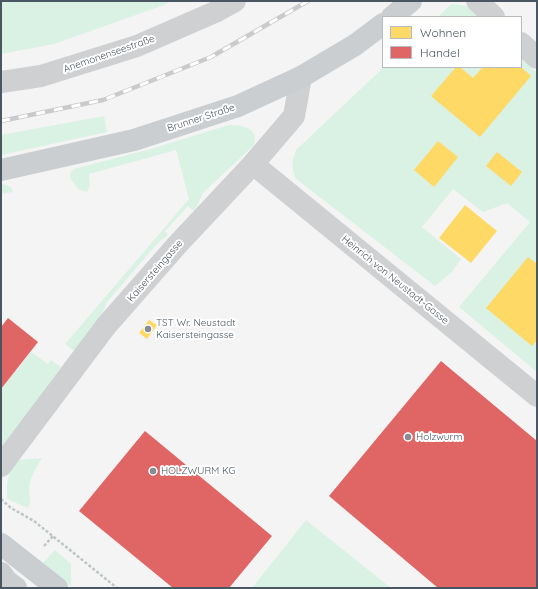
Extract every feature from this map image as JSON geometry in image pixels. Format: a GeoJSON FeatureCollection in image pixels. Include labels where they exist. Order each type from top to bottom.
{"type":"FeatureCollection","features":[{"type":"Feature","properties":{"kind":"main road"},"geometry":{"type":"LineString","coordinates":[[393,16],[411,1]]}},
{"type":"Feature","properties":{"kind":"main road","name":"Brunner Straße"},"geometry":{"type":"LineString","coordinates":[[1,170],[134,140],[238,106],[300,77],[355,44],[382,25]]}},
{"type":"Feature","properties":{"kind":"main road"},"geometry":{"type":"LineString","coordinates":[[1,544],[57,588]]}},
{"type":"Feature","properties":{"kind":"main road"},"geometry":{"type":"LineString","coordinates":[[1,573],[7,581],[16,588]]}},
{"type":"Feature","properties":{"kind":"street","name":"Anemonenseestraße"},"geometry":{"type":"LineString","coordinates":[[1,82],[41,76],[137,46],[215,12],[235,1]]}},
{"type":"Feature","properties":{"kind":"street"},"geometry":{"type":"LineString","coordinates":[[477,1],[493,16]]}},
{"type":"Feature","properties":{"kind":"street"},"geometry":{"type":"LineString","coordinates":[[522,44],[537,58]]}},
{"type":"Feature","properties":{"kind":"street","name":"Kaisersteingasse"},"geometry":{"type":"LineString","coordinates":[[1,466],[106,326],[172,251],[253,164],[294,116],[300,77]]}},
{"type":"Feature","properties":{"kind":"street","name":"Heinrich von Neustadt-Gasse"},"geometry":{"type":"LineString","coordinates":[[253,164],[537,396]]}},
{"type":"Feature","properties":{"kind":"path"},"geometry":{"type":"LineString","coordinates":[[1,500],[10,508],[34,521],[116,588]]}},
{"type":"Feature","properties":{"kind":"green space"},"geometry":{"type":"Polygon","coordinates":[[[1,1],[171,1],[164,5],[54,44],[1,54],[1,1]]]}},
{"type":"Feature","properties":{"kind":"green space"},"geometry":{"type":"Polygon","coordinates":[[[451,4],[467,7],[479,16],[439,16],[451,4]]]}},
{"type":"Feature","properties":{"kind":"green space"},"geometry":{"type":"Polygon","coordinates":[[[522,58],[537,73],[537,372],[459,307],[530,222],[507,203],[483,212],[453,189],[422,227],[461,259],[452,272],[435,286],[295,178],[292,164],[296,150],[383,68],[522,68],[522,58]]]}},
{"type":"Feature","properties":{"kind":"green space"},"geometry":{"type":"Polygon","coordinates":[[[104,116],[107,132],[1,155],[1,135],[104,116]]]}},
{"type":"Feature","properties":{"kind":"green space"},"geometry":{"type":"Polygon","coordinates":[[[229,125],[245,127],[252,131],[255,138],[254,145],[203,193],[194,211],[188,206],[165,231],[168,235],[157,244],[107,302],[97,325],[80,349],[73,350],[65,344],[189,199],[176,150],[89,174],[90,186],[87,192],[78,189],[70,178],[70,173],[74,169],[154,148],[229,125]]]}},
{"type":"Feature","properties":{"kind":"green space"},"geometry":{"type":"Polygon","coordinates":[[[1,184],[11,187],[13,192],[1,194],[1,184]]]}},
{"type":"Feature","properties":{"kind":"green space"},"geometry":{"type":"Polygon","coordinates":[[[31,352],[48,364],[51,360],[61,367],[1,451],[1,389],[31,352]]]}},
{"type":"Feature","properties":{"kind":"green space"},"geometry":{"type":"Polygon","coordinates":[[[42,458],[30,481],[30,501],[28,508],[7,499],[7,484],[10,471],[17,460],[42,458]]]}},
{"type":"Feature","properties":{"kind":"green space"},"geometry":{"type":"Polygon","coordinates":[[[306,520],[391,588],[252,588],[306,520]]]}},
{"type":"Feature","properties":{"kind":"green space"},"geometry":{"type":"Polygon","coordinates":[[[55,550],[71,564],[71,587],[43,563],[55,550]]]}},
{"type":"Feature","properties":{"kind":"building: Wohnen"},"geometry":{"type":"Polygon","coordinates":[[[455,68],[461,68],[473,78],[482,68],[522,68],[531,76],[480,137],[431,96],[455,68]]]}},
{"type":"Feature","properties":{"kind":"building: Wohnen"},"geometry":{"type":"Polygon","coordinates":[[[438,141],[458,157],[434,187],[414,170],[438,141]]]}},
{"type":"Feature","properties":{"kind":"building: Wohnen"},"geometry":{"type":"Polygon","coordinates":[[[497,152],[522,172],[511,186],[486,166],[497,152]]]}},
{"type":"Feature","properties":{"kind":"building: Wohnen"},"geometry":{"type":"Polygon","coordinates":[[[465,205],[497,231],[471,263],[439,238],[465,205]]]}},
{"type":"Feature","properties":{"kind":"building: Wohnen"},"geometry":{"type":"Polygon","coordinates":[[[528,257],[537,264],[537,340],[532,346],[486,308],[528,257]]]}},
{"type":"Feature","properties":{"kind":"building: Wohnen","name":"TST Wr. Neustadt Kaisersteingasse"},"geometry":{"type":"Polygon","coordinates":[[[149,320],[157,325],[147,339],[139,333],[149,320]]]}},
{"type":"Feature","properties":{"kind":"building: Handel"},"geometry":{"type":"Polygon","coordinates":[[[8,318],[38,342],[1,389],[1,327],[8,318]]]}},
{"type":"Feature","properties":{"kind":"building: Handel"},"geometry":{"type":"Polygon","coordinates":[[[441,361],[537,441],[537,588],[438,588],[329,496],[441,361]]]}},
{"type":"Feature","properties":{"kind":"building: Handel","name":"HOLZWURM KG"},"geometry":{"type":"Polygon","coordinates":[[[145,431],[272,536],[229,588],[173,588],[79,511],[145,431]]]}},
{"type":"Feature","properties":{"kind":"railway"},"geometry":{"type":"LineString","coordinates":[[1,121],[103,100],[211,57],[308,1]]}},
{"type":"Feature","properties":{"kind":"place","name":"TST Wr. Neustadt Kaisersteingasse"},"geometry":{"type":"Point","coordinates":[148,329]}},
{"type":"Feature","properties":{"kind":"place","name":"Holzwurm"},"geometry":{"type":"Point","coordinates":[408,437]}},
{"type":"Feature","properties":{"kind":"place","name":"HOLZWURM KG"},"geometry":{"type":"Point","coordinates":[153,471]}}]}
